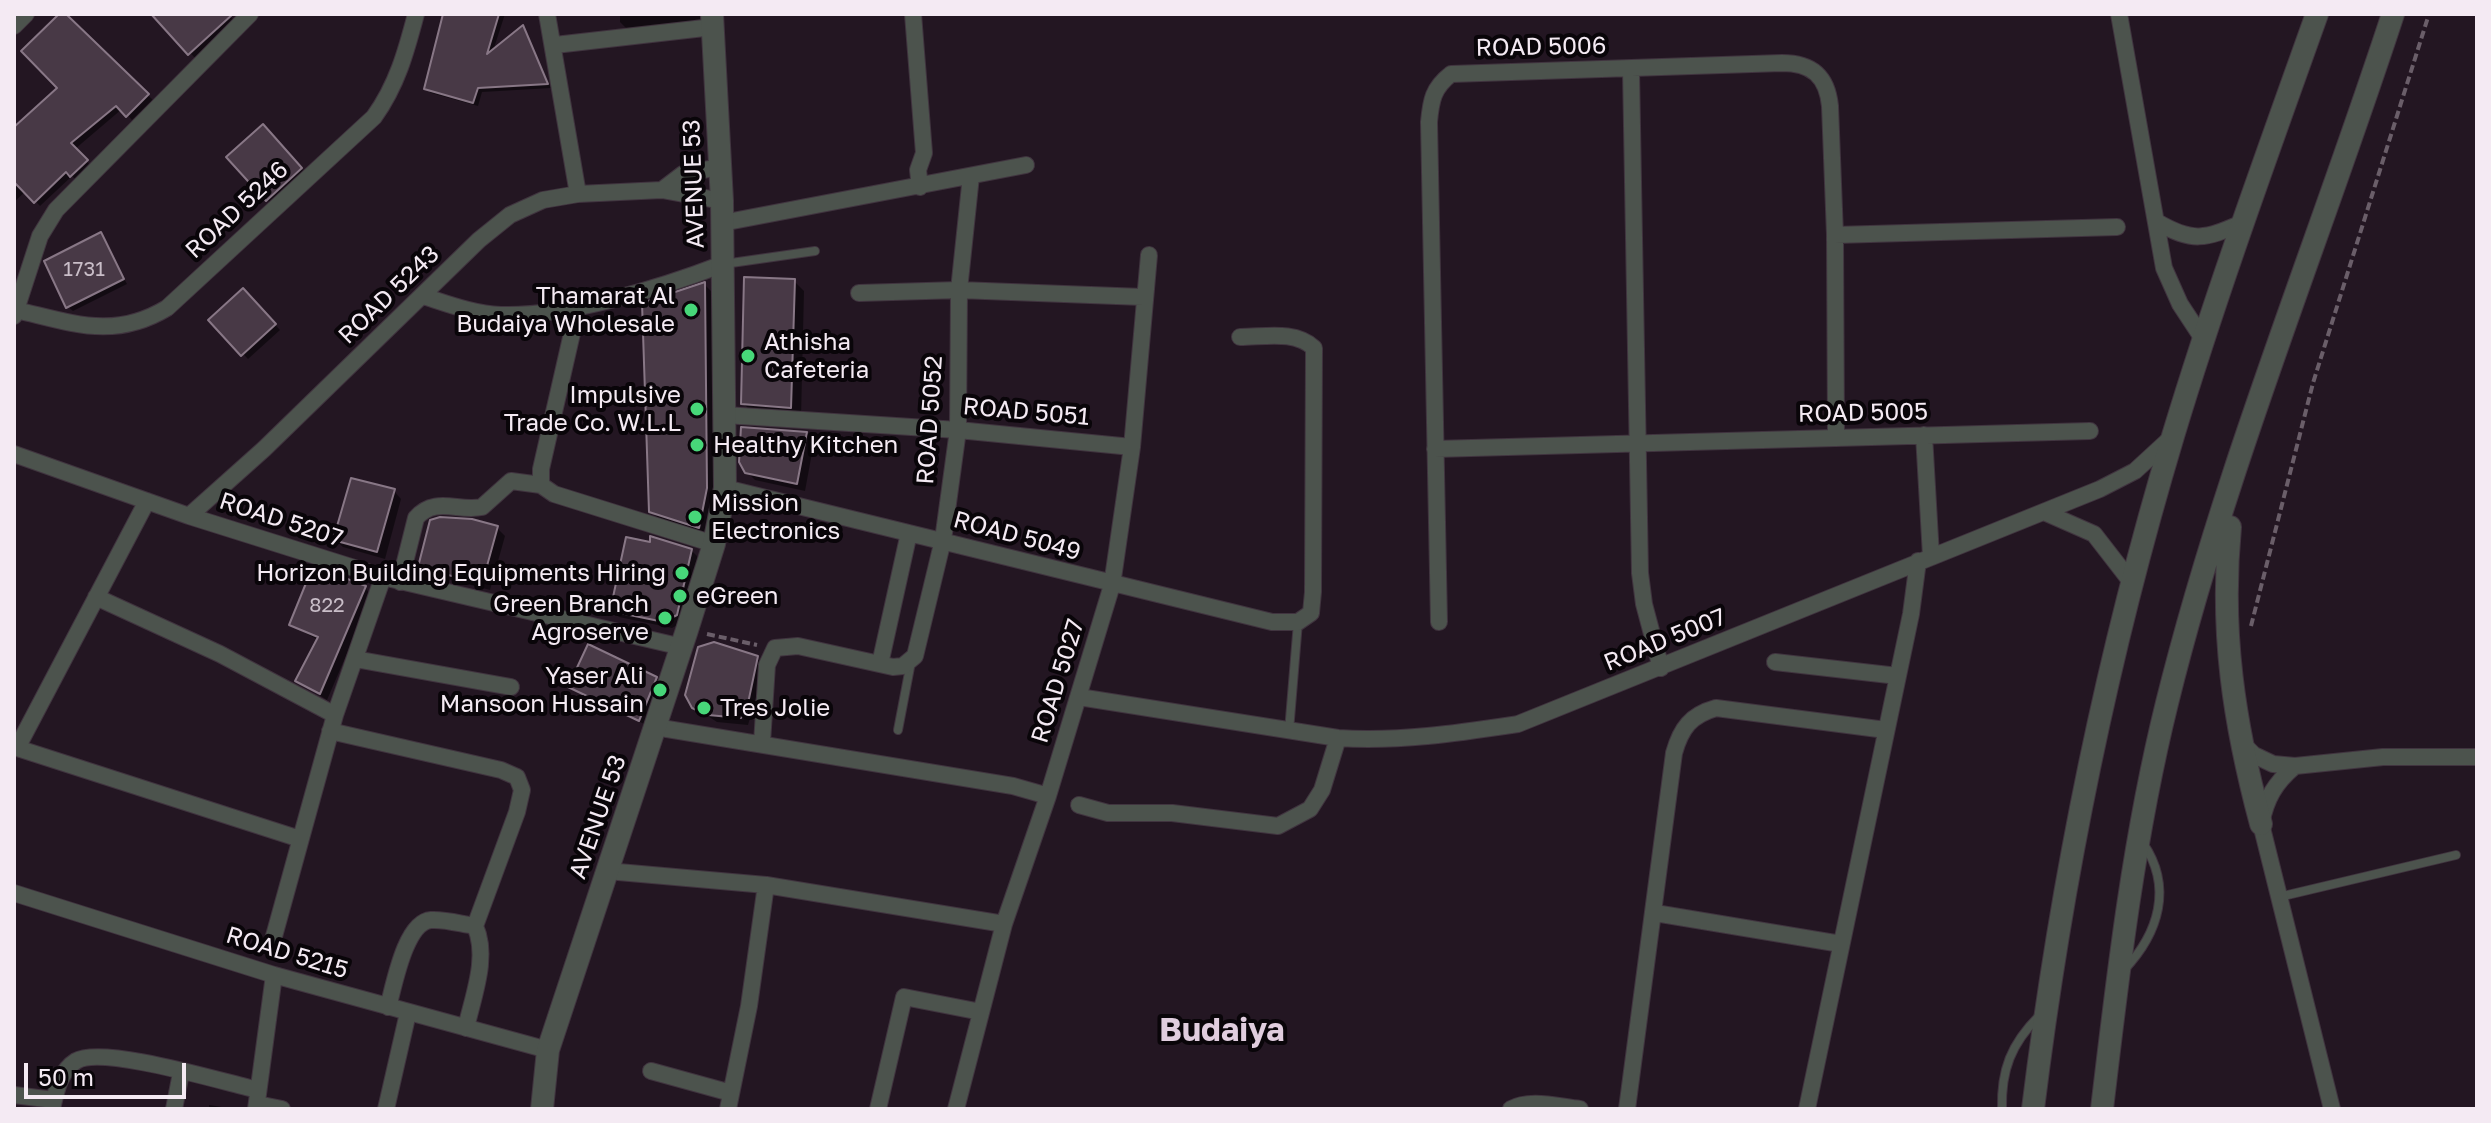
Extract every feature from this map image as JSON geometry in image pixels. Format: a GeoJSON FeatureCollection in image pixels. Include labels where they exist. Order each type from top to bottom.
{"type":"FeatureCollection","features":[{"type":"Feature","properties":{"kind":"street"},"geometry":{"type":"LineString","coordinates":[[14,26],[26,14]]}},
{"type":"Feature","properties":{"kind":"street","name":"ROAD 5246"},"geometry":{"type":"LineString","coordinates":[[250,14],[56,210],[40,236],[15,313],[111,328],[142,323],[167,308],[374,117],[390,95],[401,70],[416,14]]}},
{"type":"Feature","properties":{"kind":"street"},"geometry":{"type":"LineString","coordinates":[[547,14],[555,45],[578,194]]}},
{"type":"Feature","properties":{"kind":"street"},"geometry":{"type":"LineString","coordinates":[[913,14],[924,157],[918,170],[927,185]]}},
{"type":"Feature","properties":{"kind":"street"},"geometry":{"type":"LineString","coordinates":[[2119,14],[2171,286],[2205,342]]}},
{"type":"Feature","properties":{"kind":"street"},"geometry":{"type":"LineString","coordinates":[[2033,1109],[2045,1010],[2078,824],[2132,583],[2173,435],[2242,223],[2317,14]]}},
{"type":"Feature","properties":{"kind":"street"},"geometry":{"type":"LineString","coordinates":[[2102,1109],[2118,976],[2140,839],[2167,702],[2234,478],[2311,245],[2393,14]]}},
{"type":"Feature","properties":{"kind":"street"},"geometry":{"type":"LineString","coordinates":[[555,45],[712,20]]}},
{"type":"Feature","properties":{"kind":"street","name":"AVENUE 53"},"geometry":{"type":"LineString","coordinates":[[542,1109],[548,1050],[714,544],[725,488],[722,212],[712,20]]}},
{"type":"Feature","properties":{"kind":"street","name":"ROAD 5006"},"geometry":{"type":"LineString","coordinates":[[1439,622],[1429,122],[1431,100],[1437,84],[1451,74],[1467,71],[1631,70],[1801,63],[1818,72],[1828,87],[1835,235],[1836,437]]}},
{"type":"Feature","properties":{"kind":"street"},"geometry":{"type":"LineString","coordinates":[[1631,70],[1641,588],[1661,668]]}},
{"type":"Feature","properties":{"kind":"street"},"geometry":{"type":"LineString","coordinates":[[722,212],[927,185],[1026,165]]}},
{"type":"Feature","properties":{"kind":"street","name":"ROAD 5243"},"geometry":{"type":"LineString","coordinates":[[662,190],[683,174],[719,167]]}},
{"type":"Feature","properties":{"kind":"street","name":"ROAD 5052"},"geometry":{"type":"LineString","coordinates":[[911,661],[943,540],[958,430],[959,290],[971,176]]}},
{"type":"Feature","properties":{"kind":"street","name":"ROAD 5243"},"geometry":{"type":"LineString","coordinates":[[189,516],[479,240],[510,215],[543,200],[578,194],[662,190],[722,212]]}},
{"type":"Feature","properties":{"kind":"street"},"geometry":{"type":"LineString","coordinates":[[2157,222],[2190,238],[2217,234],[2242,223]]}},
{"type":"Feature","properties":{"kind":"street"},"geometry":{"type":"LineString","coordinates":[[1835,235],[2117,227]]}},
{"type":"Feature","properties":{"kind":"street","name":"ROAD 5027"},"geometry":{"type":"LineString","coordinates":[[956,1109],[1004,924],[1048,796],[1112,585],[1132,447],[1149,255]]}},
{"type":"Feature","properties":{"kind":"street"},"geometry":{"type":"LineString","coordinates":[[423,296],[493,314],[578,307],[723,264]]}},
{"type":"Feature","properties":{"kind":"street"},"geometry":{"type":"LineString","coordinates":[[859,293],[959,290],[1143,297]]}},
{"type":"Feature","properties":{"kind":"street"},"geometry":{"type":"LineString","coordinates":[[541,485],[541,469],[578,307]]}},
{"type":"Feature","properties":{"kind":"street"},"geometry":{"type":"LineString","coordinates":[[1240,337],[1291,336],[1305,339],[1314,348],[1313,592],[1311,613],[1298,622]]}},
{"type":"Feature","properties":{"kind":"street","name":"ROAD 5051"},"geometry":{"type":"LineString","coordinates":[[725,415],[958,430],[1132,447]]}},
{"type":"Feature","properties":{"kind":"street","name":"ROAD 5005"},"geometry":{"type":"LineString","coordinates":[[1435,449],[2090,431]]}},
{"type":"Feature","properties":{"kind":"street"},"geometry":{"type":"LineString","coordinates":[[1807,1109],[1924,559],[1924,435]]}},
{"type":"Feature","properties":{"kind":"street","name":"ROAD 5007"},"geometry":{"type":"LineString","coordinates":[[1079,697],[1289,731],[1379,741],[1433,737],[1518,724],[2118,481],[2173,435]]}},
{"type":"Feature","properties":{"kind":"street","name":"ROAD 5207"},"geometry":{"type":"LineString","coordinates":[[14,454],[189,516],[400,582],[684,639]]}},
{"type":"Feature","properties":{"kind":"street"},"geometry":{"type":"LineString","coordinates":[[2234,478],[2226,567],[2227,654],[2238,740],[2332,1109]]}},
{"type":"Feature","properties":{"kind":"street"},"geometry":{"type":"LineString","coordinates":[[400,582],[416,518],[423,510],[432,506],[482,507],[511,481],[541,485],[554,494],[714,544]]}},
{"type":"Feature","properties":{"kind":"street","name":"ROAD 5049"},"geometry":{"type":"LineString","coordinates":[[725,488],[943,540],[985,554],[1112,585],[1272,622],[1298,622]]}},
{"type":"Feature","properties":{"kind":"street"},"geometry":{"type":"LineString","coordinates":[[147,501],[16,748],[300,839]]}},
{"type":"Feature","properties":{"kind":"street"},"geometry":{"type":"LineString","coordinates":[[2044,512],[2094,534],[2132,583]]}},
{"type":"Feature","properties":{"kind":"street"},"geometry":{"type":"LineString","coordinates":[[880,664],[909,533]]}},
{"type":"Feature","properties":{"kind":"street"},"geometry":{"type":"LineString","coordinates":[[271,947],[333,723],[383,577]]}},
{"type":"Feature","properties":{"kind":"street"},"geometry":{"type":"LineString","coordinates":[[96,597],[220,654],[333,723],[517,777],[522,790],[517,812],[475,926],[481,939],[481,954],[466,1028]]}},
{"type":"Feature","properties":{"kind":"street"},"geometry":{"type":"LineString","coordinates":[[762,743],[767,665],[775,648],[798,646],[893,667],[911,661]]}},
{"type":"Feature","properties":{"kind":"street"},"geometry":{"type":"LineString","coordinates":[[355,659],[511,687]]}},
{"type":"Feature","properties":{"kind":"street"},"geometry":{"type":"LineString","coordinates":[[1775,662],[1898,676]]}},
{"type":"Feature","properties":{"kind":"street"},"geometry":{"type":"LineString","coordinates":[[1627,1109],[1674,753],[1687,723],[1700,713],[1716,708],[1886,730]]}},
{"type":"Feature","properties":{"kind":"street"},"geometry":{"type":"LineString","coordinates":[[655,727],[1013,786],[1048,796]]}},
{"type":"Feature","properties":{"kind":"street"},"geometry":{"type":"LineString","coordinates":[[1079,805],[1108,813],[1172,813],[1278,826],[1295,819],[1316,800],[1338,738]]}},
{"type":"Feature","properties":{"kind":"street"},"geometry":{"type":"LineString","coordinates":[[2238,740],[2254,755],[2273,764],[2295,766],[2383,757],[2477,757]]}},
{"type":"Feature","properties":{"kind":"street"},"geometry":{"type":"LineString","coordinates":[[2261,824],[2266,802],[2278,781],[2295,766]]}},
{"type":"Feature","properties":{"kind":"street"},"geometry":{"type":"LineString","coordinates":[[607,871],[766,885],[1004,924]]}},
{"type":"Feature","properties":{"kind":"street"},"geometry":{"type":"LineString","coordinates":[[651,1071],[729,1101],[749,1006],[766,885]]}},
{"type":"Feature","properties":{"kind":"street","name":"ROAD 5215"},"geometry":{"type":"LineString","coordinates":[[14,893],[274,975],[548,1050]]}},
{"type":"Feature","properties":{"kind":"street"},"geometry":{"type":"LineString","coordinates":[[1655,913],[1841,944]]}},
{"type":"Feature","properties":{"kind":"street"},"geometry":{"type":"LineString","coordinates":[[388,1007],[408,941],[420,924],[429,920],[475,926]]}},
{"type":"Feature","properties":{"kind":"street"},"geometry":{"type":"LineString","coordinates":[[257,1101],[274,975]]}},
{"type":"Feature","properties":{"kind":"street"},"geometry":{"type":"LineString","coordinates":[[878,1109],[904,997],[981,1012]]}},
{"type":"Feature","properties":{"kind":"street"},"geometry":{"type":"LineString","coordinates":[[386,1109],[408,1013]]}},
{"type":"Feature","properties":{"kind":"street"},"geometry":{"type":"LineString","coordinates":[[14,1095],[53,1105],[65,1071],[89,1055],[104,1055],[181,1073],[282,1109]]}},
{"type":"Feature","properties":{"kind":"street"},"geometry":{"type":"LineString","coordinates":[[174,1109],[181,1073]]}},
{"type":"Feature","properties":{"kind":"street"},"geometry":{"type":"LineString","coordinates":[[1511,1109],[1528,1104],[1580,1109]]}},
{"type":"Feature","properties":{"kind":"lane"},"geometry":{"type":"LineString","coordinates":[[723,264],[815,251]]}},
{"type":"Feature","properties":{"kind":"lane"},"geometry":{"type":"LineString","coordinates":[[1289,731],[1298,622]]}},
{"type":"Feature","properties":{"kind":"lane"},"geometry":{"type":"LineString","coordinates":[[898,730],[911,661]]}},
{"type":"Feature","properties":{"kind":"lane"},"geometry":{"type":"LineString","coordinates":[[2279,897],[2456,855]]}},
{"type":"Feature","properties":{"kind":"lane"},"geometry":{"type":"LineString","coordinates":[[2002,1109],[2001,1083],[2009,1055],[2045,1010]]}},
{"type":"Feature","properties":{"kind":"path"},"geometry":{"type":"LineString","coordinates":[[2248,637],[2313,383],[2429,14]]}},
{"type":"Feature","properties":{"kind":"path"},"geometry":{"type":"LineString","coordinates":[[684,639],[775,648]]}},
{"type":"Feature","properties":{"kind":"building"},"geometry":{"type":"Polygon","coordinates":[[[59,14],[66,14],[149,94],[126,117],[116,106],[71,143],[88,160],[70,177],[66,172],[34,203],[14,182],[14,127],[57,88],[21,51],[59,14]]]}},
{"type":"Feature","properties":{"kind":"building"},"geometry":{"type":"Polygon","coordinates":[[[151,14],[233,14],[188,55],[151,14]]]}},
{"type":"Feature","properties":{"kind":"building"},"geometry":{"type":"Polygon","coordinates":[[[443,14],[499,14],[487,54],[523,25],[548,84],[478,88],[473,103],[424,89],[443,14]]]}},
{"type":"Feature","properties":{"kind":"building"},"geometry":{"type":"Polygon","coordinates":[[[263,124],[302,168],[266,201],[226,157],[263,124]]]}},
{"type":"Feature","properties":{"kind":"building"},"geometry":{"type":"Polygon","coordinates":[[[101,232],[124,279],[66,308],[44,261],[101,232]]]}},
{"type":"Feature","properties":{"kind":"building"},"geometry":{"type":"Polygon","coordinates":[[[744,277],[795,279],[791,408],[741,404],[744,277]]]}},
{"type":"Feature","properties":{"kind":"building"},"geometry":{"type":"Polygon","coordinates":[[[705,282],[707,488],[699,528],[649,512],[642,303],[705,282]]]}},
{"type":"Feature","properties":{"kind":"building"},"geometry":{"type":"Polygon","coordinates":[[[243,288],[276,324],[241,356],[208,320],[243,288]]]}},
{"type":"Feature","properties":{"kind":"building"},"geometry":{"type":"Polygon","coordinates":[[[741,427],[807,432],[797,484],[745,473],[739,462],[741,427]]]}},
{"type":"Feature","properties":{"kind":"building"},"geometry":{"type":"Polygon","coordinates":[[[351,478],[395,489],[377,552],[333,540],[351,478]]]}},
{"type":"Feature","properties":{"kind":"building"},"geometry":{"type":"Polygon","coordinates":[[[440,517],[472,519],[498,526],[482,584],[418,567],[430,520],[440,517]]]}},
{"type":"Feature","properties":{"kind":"building"},"geometry":{"type":"Polygon","coordinates":[[[650,536],[692,549],[677,615],[664,622],[610,611],[626,537],[650,542],[650,536]]]}},
{"type":"Feature","properties":{"kind":"building"},"geometry":{"type":"Polygon","coordinates":[[[313,566],[366,586],[320,694],[295,681],[318,637],[289,625],[313,566]]]}},
{"type":"Feature","properties":{"kind":"building"},"geometry":{"type":"Polygon","coordinates":[[[714,642],[758,656],[747,708],[741,718],[708,715],[692,708],[685,695],[698,647],[714,642]]]}},
{"type":"Feature","properties":{"kind":"building"},"geometry":{"type":"Polygon","coordinates":[[[588,644],[657,677],[639,721],[568,687],[588,644]]]}},
{"type":"Feature","properties":{"kind":"place","name":"Thamarat Al Budaiya Wholesale"},"geometry":{"type":"Point","coordinates":[691,310]}},
{"type":"Feature","properties":{"kind":"place","name":"Athisha Cafeteria"},"geometry":{"type":"Point","coordinates":[748,356]}},
{"type":"Feature","properties":{"kind":"place","name":"Impulsive Trade Co. W.L.L"},"geometry":{"type":"Point","coordinates":[697,409]}},
{"type":"Feature","properties":{"kind":"place","name":"Healthy Kitchen"},"geometry":{"type":"Point","coordinates":[697,445]}},
{"type":"Feature","properties":{"kind":"place","name":"Mission Electronics"},"geometry":{"type":"Point","coordinates":[695,517]}},
{"type":"Feature","properties":{"kind":"place","name":"Horizon Building Equipments Hiring"},"geometry":{"type":"Point","coordinates":[682,573]}},
{"type":"Feature","properties":{"kind":"place","name":"eGreen"},"geometry":{"type":"Point","coordinates":[680,596]}},
{"type":"Feature","properties":{"kind":"place","name":"Green Branch Agroserve"},"geometry":{"type":"Point","coordinates":[665,618]}},
{"type":"Feature","properties":{"kind":"place","name":"Yaser Ali Mansoon Hussain"},"geometry":{"type":"Point","coordinates":[660,690]}},
{"type":"Feature","properties":{"kind":"place","name":"Tres Jolie"},"geometry":{"type":"Point","coordinates":[704,708]}},
{"type":"Feature","properties":{"kind":"district","name":"Budaiya"},"geometry":{"type":"Point","coordinates":[1222,1031]}}]}
